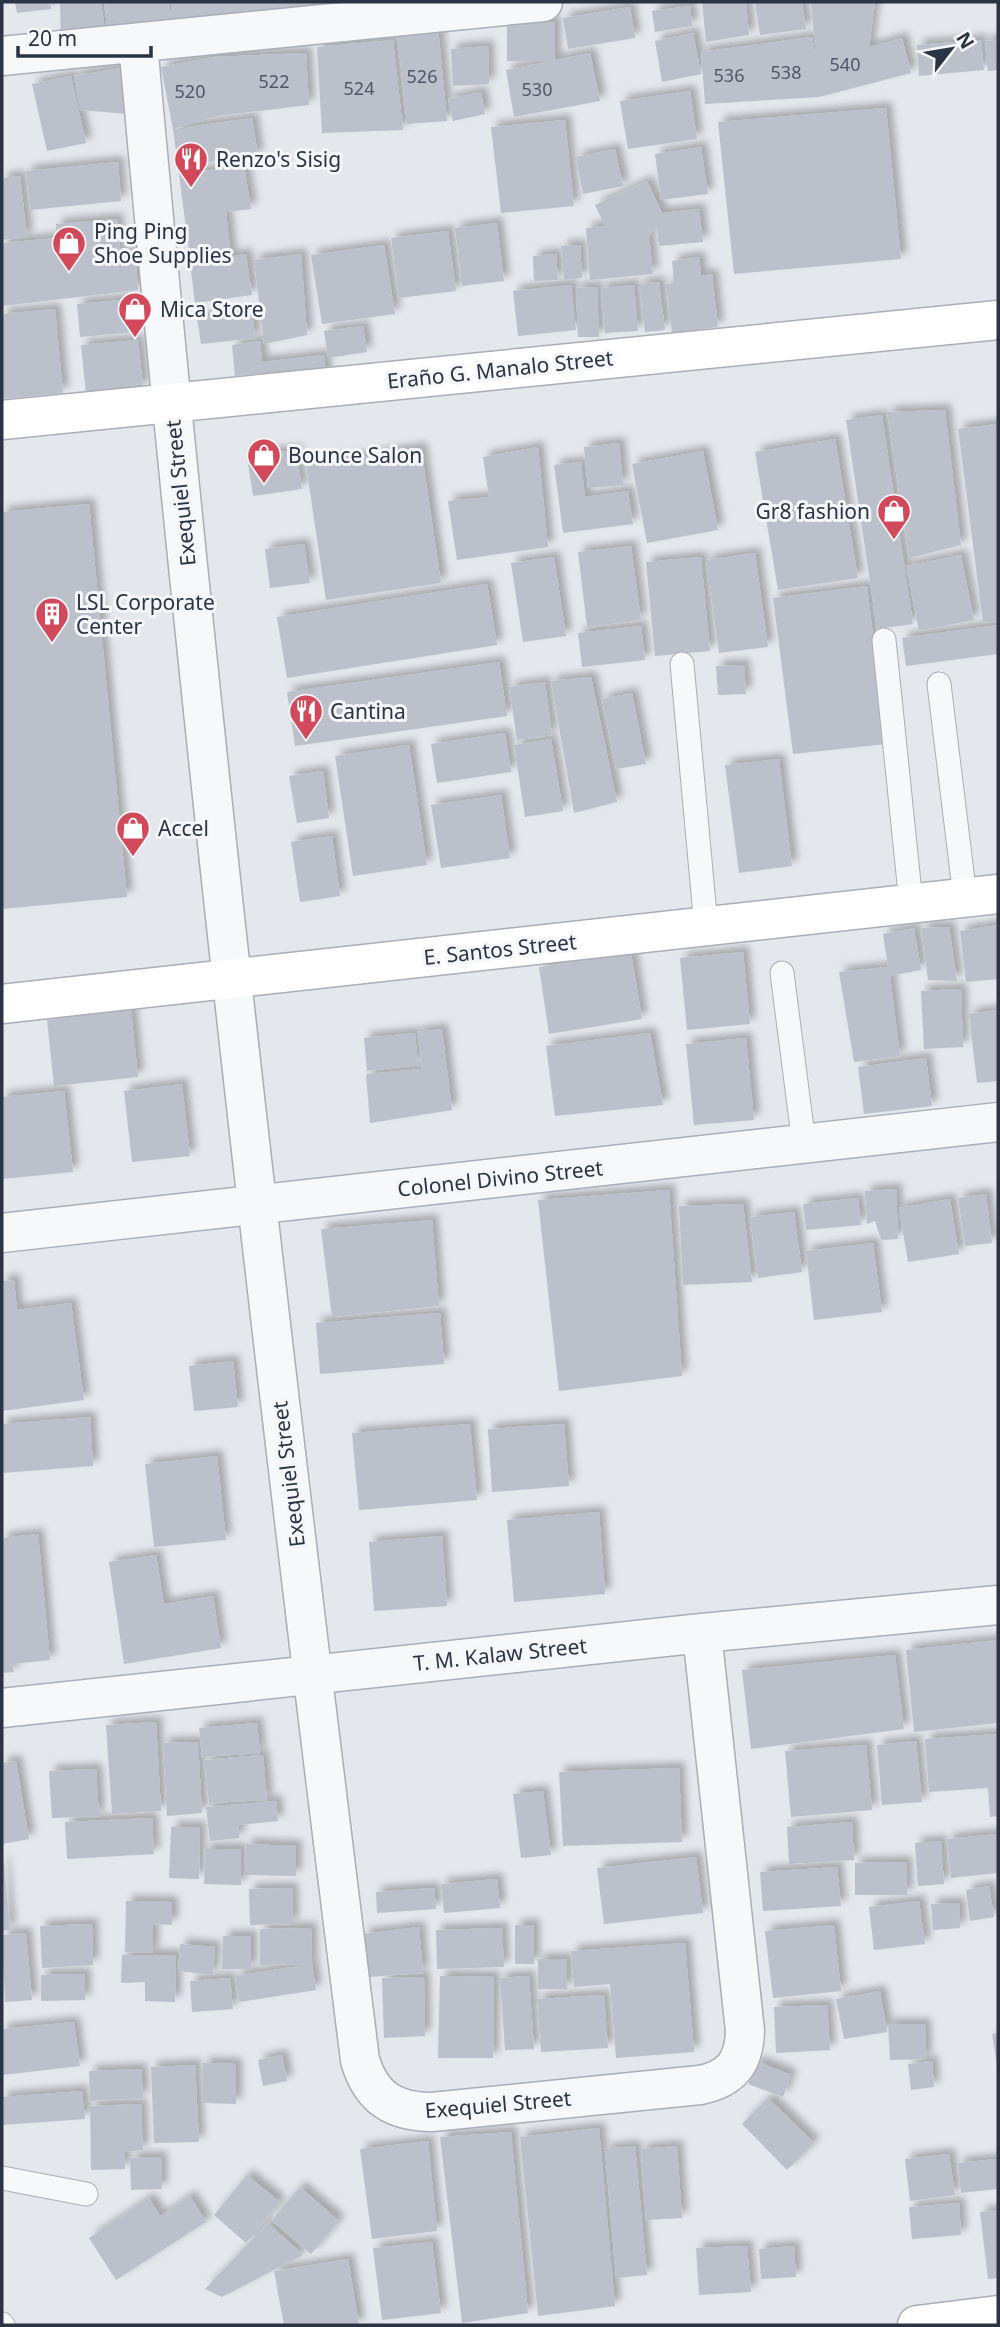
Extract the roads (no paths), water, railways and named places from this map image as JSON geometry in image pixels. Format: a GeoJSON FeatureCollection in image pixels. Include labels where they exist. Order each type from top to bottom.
{"type":"FeatureCollection","features":[{"type":"Feature","properties":{"kind":"street"},"geometry":{"type":"LineString","coordinates":[[2,55],[543,2]]}},
{"type":"Feature","properties":{"kind":"street","name":"Exequiel Street"},"geometry":{"type":"LineString","coordinates":[[138,43],[170,401],[230,979],[312,1674],[360,2060],[368,2082],[393,2107],[432,2112],[700,2085],[720,2080],[733,2070],[742,2054],[745,2031],[702,1633]]}},
{"type":"Feature","properties":{"kind":"street","name":"Eraño G. Manalo Street"},"geometry":{"type":"LineString","coordinates":[[2,419],[998,320]]}},
{"type":"Feature","properties":{"kind":"street","name":"E. Santos Street"},"geometry":{"type":"LineString","coordinates":[[2,1004],[981,895]]}},
{"type":"Feature","properties":{"kind":"street","name":"Colonel Divino Street"},"geometry":{"type":"LineString","coordinates":[[2,1233],[998,1122]]}},
{"type":"Feature","properties":{"kind":"street","name":"T. M. Kalaw Street"},"geometry":{"type":"LineString","coordinates":[[2,1708],[702,1633],[998,1605]]}},
{"type":"Feature","properties":{"kind":"street"},"geometry":{"type":"LineString","coordinates":[[917,2325],[998,2315]]}},
{"type":"Feature","properties":{"kind":"lane"},"geometry":{"type":"LineString","coordinates":[[884,640],[911,903]]}},
{"type":"Feature","properties":{"kind":"lane"},"geometry":{"type":"LineString","coordinates":[[682,664],[706,926]]}},
{"type":"Feature","properties":{"kind":"lane"},"geometry":{"type":"LineString","coordinates":[[939,684],[981,895]]}},
{"type":"Feature","properties":{"kind":"lane"},"geometry":{"type":"LineString","coordinates":[[782,973],[804,1144]]}},
{"type":"Feature","properties":{"kind":"lane"},"geometry":{"type":"LineString","coordinates":[[2,2178],[86,2194]]}},
{"type":"Feature","properties":{"kind":"place","name":"Renzo's Sisig"},"geometry":{"type":"Point","coordinates":[191,189]}},
{"type":"Feature","properties":{"kind":"place","name":"Ping Ping Shoe Supplies"},"geometry":{"type":"Point","coordinates":[69,273]}},
{"type":"Feature","properties":{"kind":"place","name":"Mica Store"},"geometry":{"type":"Point","coordinates":[135,339]}},
{"type":"Feature","properties":{"kind":"place","name":"Bounce Salon"},"geometry":{"type":"Point","coordinates":[264,485]}},
{"type":"Feature","properties":{"kind":"place","name":"Gr8 fashion"},"geometry":{"type":"Point","coordinates":[894,541]}},
{"type":"Feature","properties":{"kind":"place","name":"LSL Corporate Center"},"geometry":{"type":"Point","coordinates":[52,644]}},
{"type":"Feature","properties":{"kind":"place","name":"Cantina"},"geometry":{"type":"Point","coordinates":[306,741]}},
{"type":"Feature","properties":{"kind":"place","name":"Accel"},"geometry":{"type":"Point","coordinates":[133,858]}}]}
